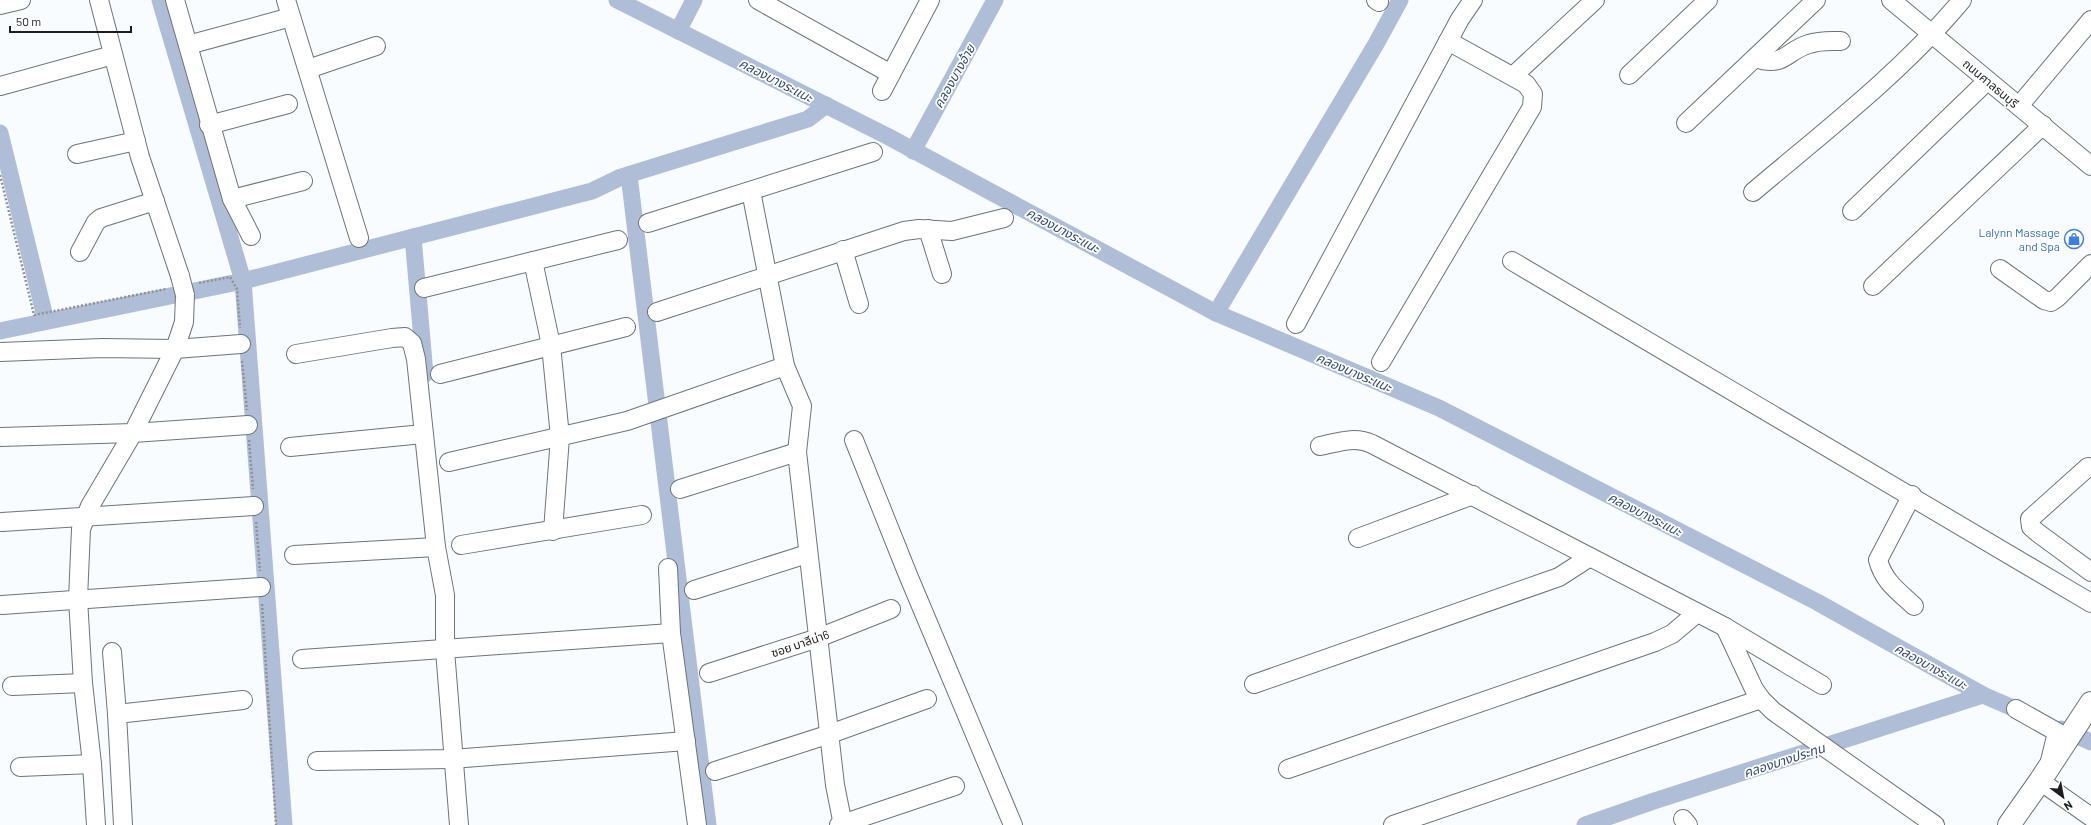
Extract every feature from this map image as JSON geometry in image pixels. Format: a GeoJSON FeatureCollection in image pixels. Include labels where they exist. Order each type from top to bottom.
{"type":"FeatureCollection","features":[{"type":"Feature","properties":{"kind":"main road"},"geometry":{"type":"LineString","coordinates":[[2009,825],[2044,775],[2088,707]]}},
{"type":"Feature","properties":{"kind":"street"},"geometry":{"type":"LineString","coordinates":[[0,5],[21,0]]}},
{"type":"Feature","properties":{"kind":"street"},"geometry":{"type":"LineString","coordinates":[[96,825],[92,764],[83,683],[78,599],[81,529],[90,506],[133,433],[175,349],[184,322],[185,295],[136,141],[99,0]]}},
{"type":"Feature","properties":{"kind":"street"},"geometry":{"type":"LineString","coordinates":[[175,0],[232,199],[251,236]]}},
{"type":"Feature","properties":{"kind":"street"},"geometry":{"type":"LineString","coordinates":[[758,0],[891,74]]}},
{"type":"Feature","properties":{"kind":"street"},"geometry":{"type":"LineString","coordinates":[[882,91],[930,0]]}},
{"type":"Feature","properties":{"kind":"street"},"geometry":{"type":"LineString","coordinates":[[1296,324],[1448,41],[1473,0]]}},
{"type":"Feature","properties":{"kind":"street"},"geometry":{"type":"LineString","coordinates":[[1513,76],[1595,0]]}},
{"type":"Feature","properties":{"kind":"street"},"geometry":{"type":"LineString","coordinates":[[1629,75],[1708,0]]}},
{"type":"Feature","properties":{"kind":"street"},"geometry":{"type":"LineString","coordinates":[[1686,123],[1816,0]]}},
{"type":"Feature","properties":{"kind":"street","name":"ถนนศาลธนบุรี"},"geometry":{"type":"LineString","coordinates":[[1891,0],[2091,166]]}},
{"type":"Feature","properties":{"kind":"street"},"geometry":{"type":"LineString","coordinates":[[1753,192],[1832,125],[1933,34],[1962,0]]}},
{"type":"Feature","properties":{"kind":"street"},"geometry":{"type":"LineString","coordinates":[[188,45],[289,8],[359,238]]}},
{"type":"Feature","properties":{"kind":"street"},"geometry":{"type":"LineString","coordinates":[[2019,106],[2091,20]]}},
{"type":"Feature","properties":{"kind":"street"},"geometry":{"type":"LineString","coordinates":[[1381,362],[1532,107],[1533,94],[1526,84],[1448,41]]}},
{"type":"Feature","properties":{"kind":"street"},"geometry":{"type":"LineString","coordinates":[[1754,58],[1767,62],[1778,61],[1808,44],[1819,41],[1841,41]]}},
{"type":"Feature","properties":{"kind":"street"},"geometry":{"type":"LineString","coordinates":[[308,69],[376,46]]}},
{"type":"Feature","properties":{"kind":"street"},"geometry":{"type":"LineString","coordinates":[[0,86],[114,55]]}},
{"type":"Feature","properties":{"kind":"street"},"geometry":{"type":"LineString","coordinates":[[1852,211],[1988,81]]}},
{"type":"Feature","properties":{"kind":"street"},"geometry":{"type":"LineString","coordinates":[[210,125],[288,104]]}},
{"type":"Feature","properties":{"kind":"street"},"geometry":{"type":"LineString","coordinates":[[1873,286],[2042,125]]}},
{"type":"Feature","properties":{"kind":"street"},"geometry":{"type":"LineString","coordinates":[[78,154],[136,141]]}},
{"type":"Feature","properties":{"kind":"street"},"geometry":{"type":"LineString","coordinates":[[648,222],[873,152]]}},
{"type":"Feature","properties":{"kind":"street"},"geometry":{"type":"LineString","coordinates":[[232,199],[303,180]]}},
{"type":"Feature","properties":{"kind":"street"},"geometry":{"type":"LineString","coordinates":[[751,191],[786,366],[802,406],[797,452],[807,554],[835,785],[842,825],[955,786]]}},
{"type":"Feature","properties":{"kind":"street"},"geometry":{"type":"LineString","coordinates":[[80,252],[96,222],[101,218],[155,201]]}},
{"type":"Feature","properties":{"kind":"street"},"geometry":{"type":"LineString","coordinates":[[656,312],[904,231],[964,229],[1004,218]]}},
{"type":"Feature","properties":{"kind":"street"},"geometry":{"type":"LineString","coordinates":[[928,229],[942,274]]}},
{"type":"Feature","properties":{"kind":"street"},"geometry":{"type":"LineString","coordinates":[[424,288],[618,240]]}},
{"type":"Feature","properties":{"kind":"street"},"geometry":{"type":"LineString","coordinates":[[843,250],[859,304]]}},
{"type":"Feature","properties":{"kind":"street"},"geometry":{"type":"LineString","coordinates":[[533,261],[551,347],[560,437],[553,531]]}},
{"type":"Feature","properties":{"kind":"street"},"geometry":{"type":"LineString","coordinates":[[1512,261],[1912,495],[2091,603]]}},
{"type":"Feature","properties":{"kind":"street"},"geometry":{"type":"LineString","coordinates":[[2000,269],[2044,300],[2052,302],[2091,264]]}},
{"type":"Feature","properties":{"kind":"street"},"geometry":{"type":"LineString","coordinates":[[440,374],[626,327]]}},
{"type":"Feature","properties":{"kind":"street"},"geometry":{"type":"LineString","coordinates":[[296,354],[405,337],[412,343],[416,359],[436,547],[445,595],[445,650],[452,759],[459,825]]}},
{"type":"Feature","properties":{"kind":"street"},"geometry":{"type":"LineString","coordinates":[[0,352],[102,348],[175,349],[241,344]]}},
{"type":"Feature","properties":{"kind":"street"},"geometry":{"type":"LineString","coordinates":[[449,462],[626,421],[786,366]]}},
{"type":"Feature","properties":{"kind":"street"},"geometry":{"type":"LineString","coordinates":[[0,438],[133,433],[248,425]]}},
{"type":"Feature","properties":{"kind":"street"},"geometry":{"type":"LineString","coordinates":[[290,447],[423,434]]}},
{"type":"Feature","properties":{"kind":"street"},"geometry":{"type":"LineString","coordinates":[[1320,446],[1362,439],[1473,495],[1725,627],[1822,685]]}},
{"type":"Feature","properties":{"kind":"street"},"geometry":{"type":"LineString","coordinates":[[854,440],[911,582],[1013,825]]}},
{"type":"Feature","properties":{"kind":"street"},"geometry":{"type":"LineString","coordinates":[[680,489],[797,452]]}},
{"type":"Feature","properties":{"kind":"street"},"geometry":{"type":"LineString","coordinates":[[2088,467],[2030,519],[2031,527],[2091,572]]}},
{"type":"Feature","properties":{"kind":"street"},"geometry":{"type":"LineString","coordinates":[[1358,538],[1473,495]]}},
{"type":"Feature","properties":{"kind":"street"},"geometry":{"type":"LineString","coordinates":[[1912,495],[1878,560],[1882,574],[1914,606]]}},
{"type":"Feature","properties":{"kind":"street"},"geometry":{"type":"LineString","coordinates":[[2,522],[254,506]]}},
{"type":"Feature","properties":{"kind":"street"},"geometry":{"type":"LineString","coordinates":[[461,546],[642,516]]}},
{"type":"Feature","properties":{"kind":"street"},"geometry":{"type":"LineString","coordinates":[[294,556],[436,547]]}},
{"type":"Feature","properties":{"kind":"street"},"geometry":{"type":"LineString","coordinates":[[694,590],[807,554]]}},
{"type":"Feature","properties":{"kind":"street"},"geometry":{"type":"LineString","coordinates":[[1254,684],[1559,577],[1590,557]]}},
{"type":"Feature","properties":{"kind":"street"},"geometry":{"type":"LineString","coordinates":[[668,568],[671,633],[697,825]]}},
{"type":"Feature","properties":{"kind":"street"},"geometry":{"type":"LineString","coordinates":[[2,605],[261,587]]}},
{"type":"Feature","properties":{"kind":"street","name":"ซอย บาลีน่า6"},"geometry":{"type":"LineString","coordinates":[[709,673],[818,638],[890,610]]}},
{"type":"Feature","properties":{"kind":"street"},"geometry":{"type":"LineString","coordinates":[[1288,769],[1655,642],[1672,634],[1697,613]]}},
{"type":"Feature","properties":{"kind":"street"},"geometry":{"type":"LineString","coordinates":[[1725,627],[1761,699],[1793,726],[1935,825]]}},
{"type":"Feature","properties":{"kind":"street"},"geometry":{"type":"LineString","coordinates":[[302,659],[671,633]]}},
{"type":"Feature","properties":{"kind":"street"},"geometry":{"type":"LineString","coordinates":[[112,652],[124,825]]}},
{"type":"Feature","properties":{"kind":"street"},"geometry":{"type":"LineString","coordinates":[[12,686],[83,683]]}},
{"type":"Feature","properties":{"kind":"street"},"geometry":{"type":"LineString","coordinates":[[715,771],[830,734],[928,699]]}},
{"type":"Feature","properties":{"kind":"street"},"geometry":{"type":"LineString","coordinates":[[1393,825],[1761,699]]}},
{"type":"Feature","properties":{"kind":"street"},"geometry":{"type":"LineString","coordinates":[[117,714],[243,700]]}},
{"type":"Feature","properties":{"kind":"street"},"geometry":{"type":"LineString","coordinates":[[2016,709],[2057,732],[2044,775],[2091,817]]}},
{"type":"Feature","properties":{"kind":"street"},"geometry":{"type":"LineString","coordinates":[[317,761],[452,759],[686,741]]}},
{"type":"Feature","properties":{"kind":"street"},"geometry":{"type":"LineString","coordinates":[[20,767],[92,764]]}},
{"type":"Feature","properties":{"kind":"waterway"},"geometry":{"type":"LineString","coordinates":[[160,0],[243,281],[284,825]]}},
{"type":"Feature","properties":{"kind":"waterway","name":"คลองบางระแนะ"},"geometry":{"type":"LineString","coordinates":[[617,0],[887,136],[1216,313],[1439,408],[1817,602],[1983,695],[2029,715]]}},
{"type":"Feature","properties":{"kind":"waterway"},"geometry":{"type":"LineString","coordinates":[[678,31],[694,0]]}},
{"type":"Feature","properties":{"kind":"waterway","name":"คลองบางอ้าย"},"geometry":{"type":"LineString","coordinates":[[913,151],[995,0]]}},
{"type":"Feature","properties":{"kind":"waterway"},"geometry":{"type":"LineString","coordinates":[[1216,313],[1376,44],[1400,0]]}},
{"type":"Feature","properties":{"kind":"waterway"},"geometry":{"type":"LineString","coordinates":[[0,331],[243,281],[592,191],[621,177],[808,119],[826,105]]}},
{"type":"Feature","properties":{"kind":"waterway"},"geometry":{"type":"LineString","coordinates":[[0,133],[46,321]]}},
{"type":"Feature","properties":{"kind":"waterway"},"geometry":{"type":"LineString","coordinates":[[629,175],[708,825]]}},
{"type":"Feature","properties":{"kind":"waterway"},"geometry":{"type":"LineString","coordinates":[[413,237],[425,374]]}},
{"type":"Feature","properties":{"kind":"waterway","name":"คลองบางประทุน"},"geometry":{"type":"LineString","coordinates":[[1585,825],[1651,802],[1983,695]]}},
{"type":"Feature","properties":{"kind":"waterway","name":"คลองบางระแนะ"},"geometry":{"type":"LineString","coordinates":[[2061,729],[2091,742]]}},
{"type":"Feature","properties":{"kind":"place","name":"Lalynn Massage and Spa"},"geometry":{"type":"Point","coordinates":[2074,239]}}]}
